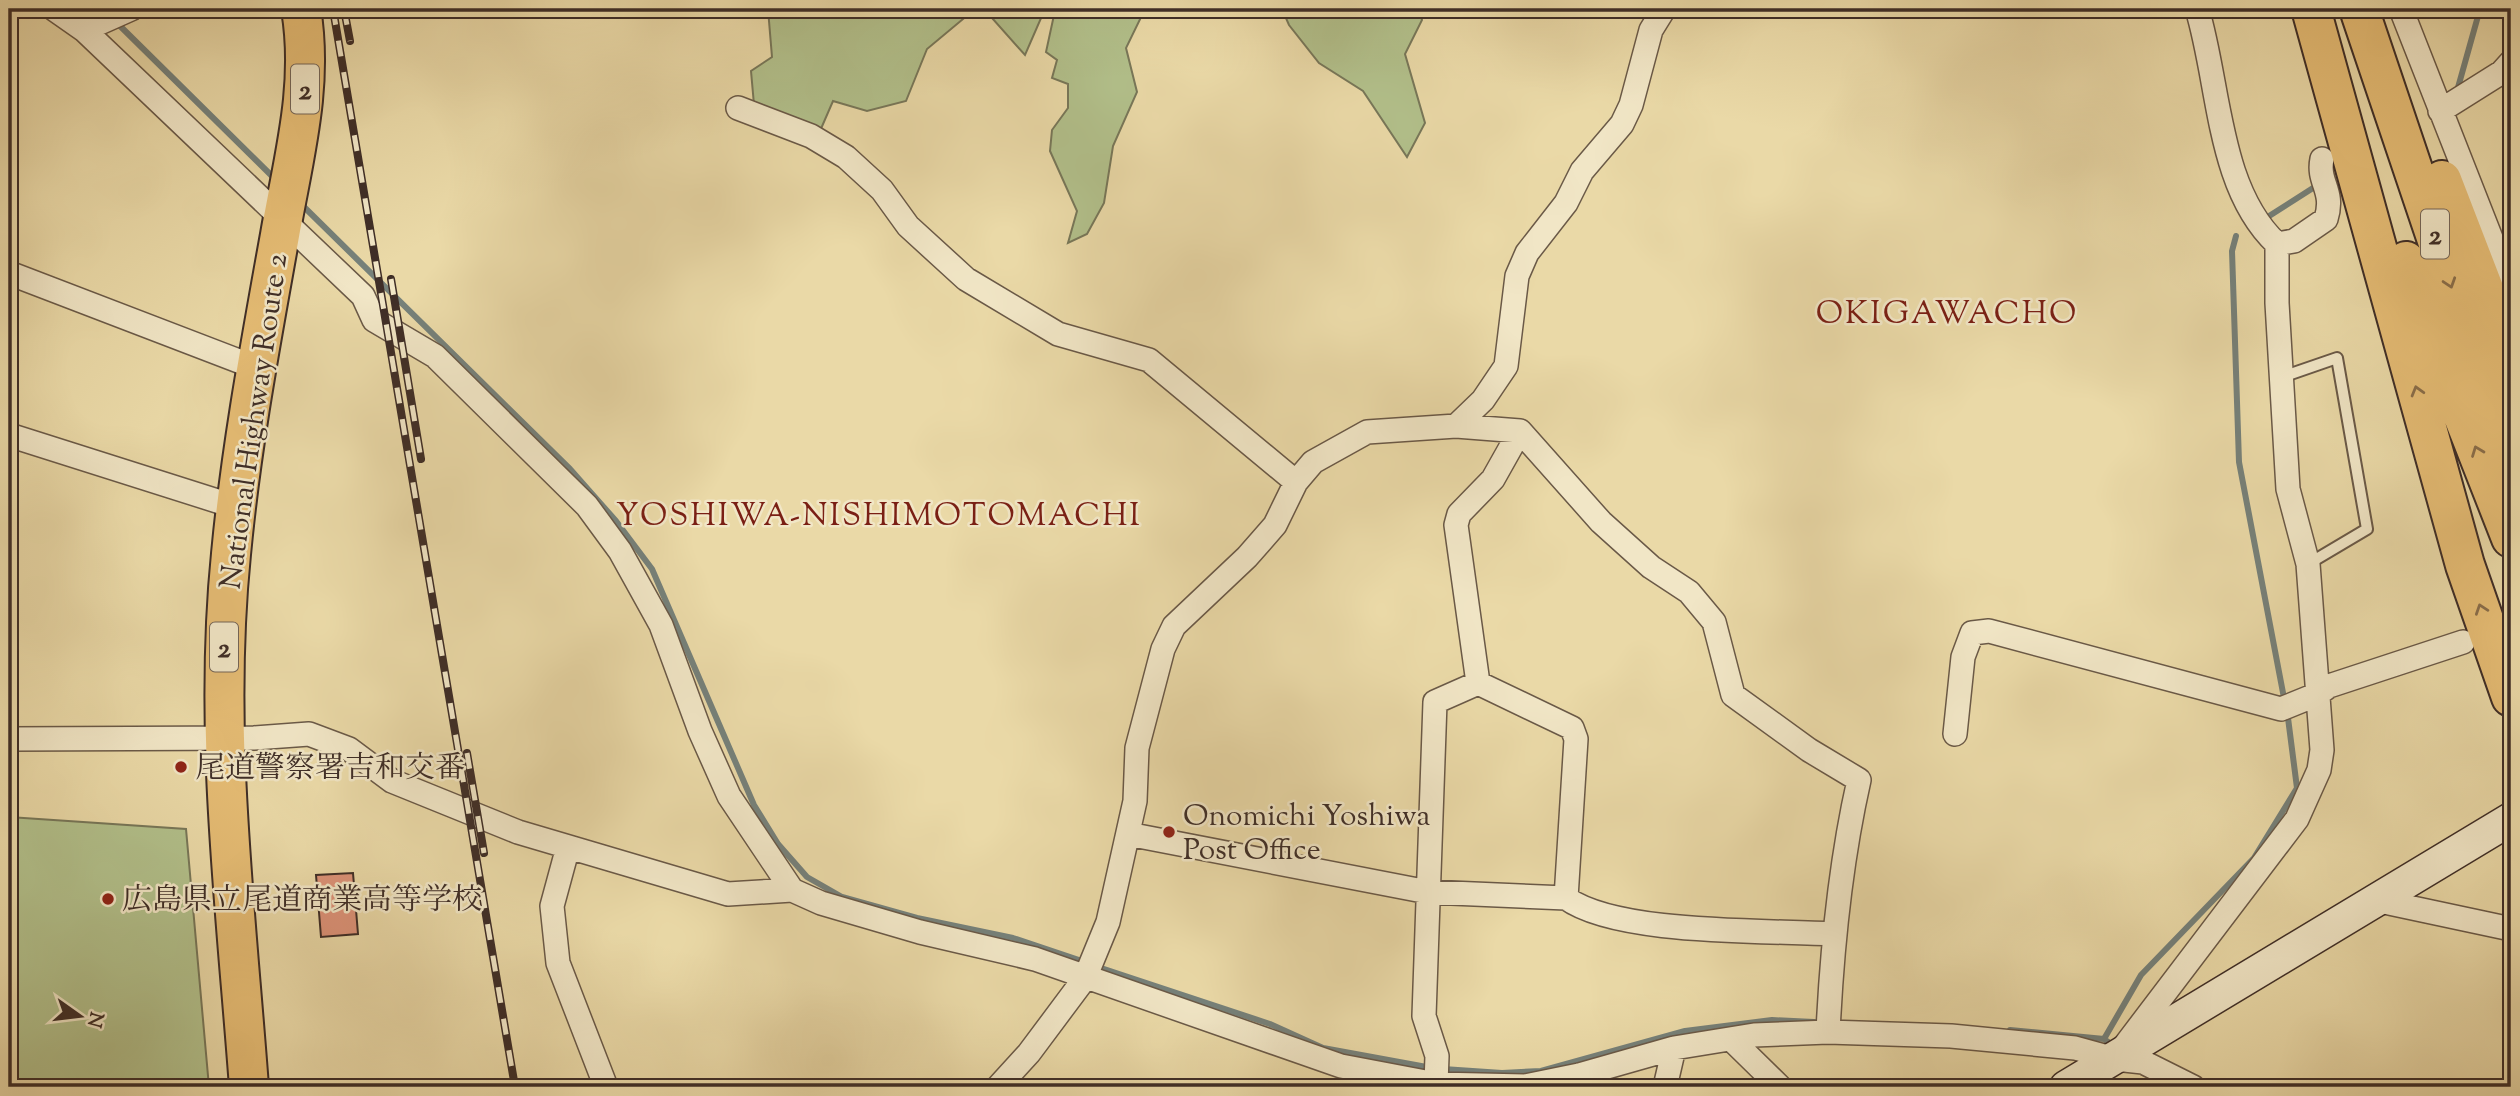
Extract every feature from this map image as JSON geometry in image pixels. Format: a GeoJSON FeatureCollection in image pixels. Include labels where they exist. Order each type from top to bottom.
{"type":"FeatureCollection","features":[{"type":"Feature","properties":{"kind":"highway","name":"National Highway Route 2"},"geometry":{"type":"LineString","coordinates":[[249,1087],[224,738],[224,646],[236,507],[305,91],[305,32],[300,9]]}},
{"type":"Feature","properties":{"kind":"highway"},"geometry":{"type":"LineString","coordinates":[[2311,9],[2465,565],[2511,697]]}},
{"type":"Feature","properties":{"kind":"highway","name":"2"},"geometry":{"type":"LineString","coordinates":[[2329,9],[2420,304],[2511,538]]}},
{"type":"Feature","properties":{"kind":"highway","name":"2"},"geometry":{"type":"LineString","coordinates":[[2359,9],[2372,53],[2413,162],[2448,278],[2511,460]]}},
{"type":"Feature","properties":{"kind":"highway"},"geometry":{"type":"LineString","coordinates":[[2375,9],[2511,359]]}},
{"type":"Feature","properties":{"kind":"street"},"geometry":{"type":"LineString","coordinates":[[54,9],[90,26],[363,296],[373,320],[435,356],[587,506],[620,551],[661,625],[700,731],[729,796],[792,890]]}},
{"type":"Feature","properties":{"kind":"street"},"geometry":{"type":"LineString","coordinates":[[90,26],[131,9]]}},
{"type":"Feature","properties":{"kind":"street"},"geometry":{"type":"LineString","coordinates":[[1456,426],[1483,400],[1506,366],[1517,276],[1527,253],[1566,203],[1582,171],[1622,124],[1631,106],[1651,30],[1664,9]]}},
{"type":"Feature","properties":{"kind":"street"},"geometry":{"type":"LineString","coordinates":[[2146,1032],[2297,819],[2319,770],[2322,750],[2308,564],[2288,489],[2277,244],[2259,227],[2234,174],[2197,9]]}},
{"type":"Feature","properties":{"kind":"street"},"geometry":{"type":"LineString","coordinates":[[2401,9],[2440,111],[2504,249],[2511,289]]}},
{"type":"Feature","properties":{"kind":"street"},"geometry":{"type":"LineString","coordinates":[[2440,111],[2502,72],[2511,62]]}},
{"type":"Feature","properties":{"kind":"street"},"geometry":{"type":"LineString","coordinates":[[738,108],[811,136],[846,157],[883,190],[908,226],[966,279],[1058,334],[1149,360],[1296,482]]}},
{"type":"Feature","properties":{"kind":"street"},"geometry":{"type":"LineString","coordinates":[[2277,244],[2294,240],[2326,219],[2331,202],[2320,169],[2322,159]]}},
{"type":"Feature","properties":{"kind":"street"},"geometry":{"type":"LineString","coordinates":[[9,273],[257,368]]}},
{"type":"Feature","properties":{"kind":"street"},"geometry":{"type":"LineString","coordinates":[[998,1087],[1029,1052],[1085,978],[1108,922],[1135,802],[1137,748],[1163,649],[1174,626],[1247,557],[1275,525],[1296,482],[1313,462],[1367,432],[1456,426],[1520,431],[1601,522],[1651,567],[1689,592],[1714,622],[1733,695],[1809,750],[1860,780],[1846,841],[1833,934],[1828,1032]]}},
{"type":"Feature","properties":{"kind":"street"},"geometry":{"type":"LineString","coordinates":[[1478,683],[1456,525],[1460,514],[1493,479],[1520,431]]}},
{"type":"Feature","properties":{"kind":"street"},"geometry":{"type":"LineString","coordinates":[[9,435],[236,507]]}},
{"type":"Feature","properties":{"kind":"street"},"geometry":{"type":"LineString","coordinates":[[1955,734],[1963,657],[1972,633],[1989,631],[2281,709],[2374,670],[2463,642]]}},
{"type":"Feature","properties":{"kind":"street"},"geometry":{"type":"LineString","coordinates":[[1436,1084],[1437,1056],[1424,1016],[1435,702],[1478,683],[1572,728],[1576,739],[1566,898]]}},
{"type":"Feature","properties":{"kind":"street"},"geometry":{"type":"LineString","coordinates":[[9,739],[224,738],[309,734],[349,749],[392,781],[467,814],[568,847],[728,894],[792,890],[821,903],[919,932],[1035,959],[1341,1066],[1436,1084],[1525,1086],[1579,1075],[1674,1048],[1754,1035],[1828,1032],[2029,1042],[2075,1048],[2115,1059],[2143,1062],[2193,1087]]}},
{"type":"Feature","properties":{"kind":"street"},"geometry":{"type":"LineString","coordinates":[[2066,1087],[2115,1059],[2146,1032],[2511,819]]}},
{"type":"Feature","properties":{"kind":"street"},"geometry":{"type":"LineString","coordinates":[[1128,834],[1428,892],[1566,898],[1581,910],[1641,924],[1833,934]]}},
{"type":"Feature","properties":{"kind":"street"},"geometry":{"type":"LineString","coordinates":[[568,847],[552,906],[558,963],[606,1087]]}},
{"type":"Feature","properties":{"kind":"street"},"geometry":{"type":"LineString","coordinates":[[2375,900],[2511,929]]}},
{"type":"Feature","properties":{"kind":"street"},"geometry":{"type":"LineString","coordinates":[[1731,1039],[1780,1087]]}},
{"type":"Feature","properties":{"kind":"street"},"geometry":{"type":"LineString","coordinates":[[1665,1087],[1674,1048]]}},
{"type":"Feature","properties":{"kind":"lane"},"geometry":{"type":"LineString","coordinates":[[2281,377],[2337,358],[2367,529],[2308,564]]}},
{"type":"Feature","properties":{"kind":"green space"},"geometry":{"type":"Polygon","coordinates":[[[768,9],[975,9],[927,49],[906,101],[867,111],[833,101],[820,131],[755,116],[751,71],[772,57],[768,9]]]}},
{"type":"Feature","properties":{"kind":"green space"},"geometry":{"type":"Polygon","coordinates":[[[984,9],[1045,9],[1025,55],[984,9]]]}},
{"type":"Feature","properties":{"kind":"green space"},"geometry":{"type":"Polygon","coordinates":[[[1049,9],[1145,9],[1126,48],[1137,92],[1113,146],[1104,203],[1087,234],[1068,243],[1077,211],[1050,151],[1052,130],[1068,108],[1068,84],[1052,78],[1057,60],[1046,52],[1054,15],[1049,9]]]}},
{"type":"Feature","properties":{"kind":"green space"},"geometry":{"type":"Polygon","coordinates":[[[1282,9],[1418,9],[1422,20],[1405,54],[1425,123],[1407,157],[1363,91],[1319,63],[1289,25],[1282,9]]]}},
{"type":"Feature","properties":{"kind":"green space","name":"広島県立尾道商業高等学校"},"geometry":{"type":"Polygon","coordinates":[[[9,817],[186,829],[209,1087],[9,1087],[9,817]]]}},
{"type":"Feature","properties":{"kind":"building"},"geometry":{"type":"Polygon","coordinates":[[[353,873],[358,934],[321,937],[316,875],[353,873]]]}},
{"type":"Feature","properties":{"kind":"waterway"},"geometry":{"type":"LineString","coordinates":[[2457,91],[2480,9]]}},
{"type":"Feature","properties":{"kind":"waterway"},"geometry":{"type":"LineString","coordinates":[[115,21],[277,181]]}},
{"type":"Feature","properties":{"kind":"waterway"},"geometry":{"type":"LineString","coordinates":[[2266,218],[2313,188]]}},
{"type":"Feature","properties":{"kind":"waterway"},"geometry":{"type":"LineString","coordinates":[[300,203],[570,469],[616,521],[652,569],[754,805],[778,844],[807,877],[842,897],[917,918],[1013,938],[1085,962]]}},
{"type":"Feature","properties":{"kind":"waterway"},"geometry":{"type":"LineString","coordinates":[[2236,236],[2232,251],[2239,462],[2284,698]]}},
{"type":"Feature","properties":{"kind":"waterway"},"geometry":{"type":"LineString","coordinates":[[2104,1039],[2141,975],[2254,858],[2297,788],[2288,718]]}},
{"type":"Feature","properties":{"kind":"waterway"},"geometry":{"type":"LineString","coordinates":[[1095,966],[1270,1024],[1323,1048],[1432,1068]]}},
{"type":"Feature","properties":{"kind":"waterway"},"geometry":{"type":"LineString","coordinates":[[1443,1069],[1502,1073],[1541,1071],[1685,1031],[1772,1020],[1814,1022]]}},
{"type":"Feature","properties":{"kind":"waterway"},"geometry":{"type":"LineString","coordinates":[[2010,1030],[2104,1039],[2115,1047]]}},
{"type":"Feature","properties":{"kind":"railway"},"geometry":{"type":"LineString","coordinates":[[333,9],[515,1087]]}},
{"type":"Feature","properties":{"kind":"railway"},"geometry":{"type":"LineString","coordinates":[[344,9],[350,41]]}},
{"type":"Feature","properties":{"kind":"railway"},"geometry":{"type":"LineString","coordinates":[[391,279],[421,459]]}},
{"type":"Feature","properties":{"kind":"railway"},"geometry":{"type":"LineString","coordinates":[[467,753],[484,853]]}},
{"type":"Feature","properties":{"kind":"place","name":"尾道警察署吉和交番"},"geometry":{"type":"Point","coordinates":[181,767]}},
{"type":"Feature","properties":{"kind":"place","name":"Onomichi Yoshiwa Post Office"},"geometry":{"type":"Point","coordinates":[1169,832]}},
{"type":"Feature","properties":{"kind":"place","name":"広島県立尾道商業高等学校"},"geometry":{"type":"Point","coordinates":[108,899]}},
{"type":"Feature","properties":{"kind":"district","name":"OKIGAWACHO"},"geometry":{"type":"Point","coordinates":[1947,312]}},
{"type":"Feature","properties":{"kind":"district","name":"YOSHIWA-NISHIMOTOMACHI"},"geometry":{"type":"Point","coordinates":[879,514]}}]}
